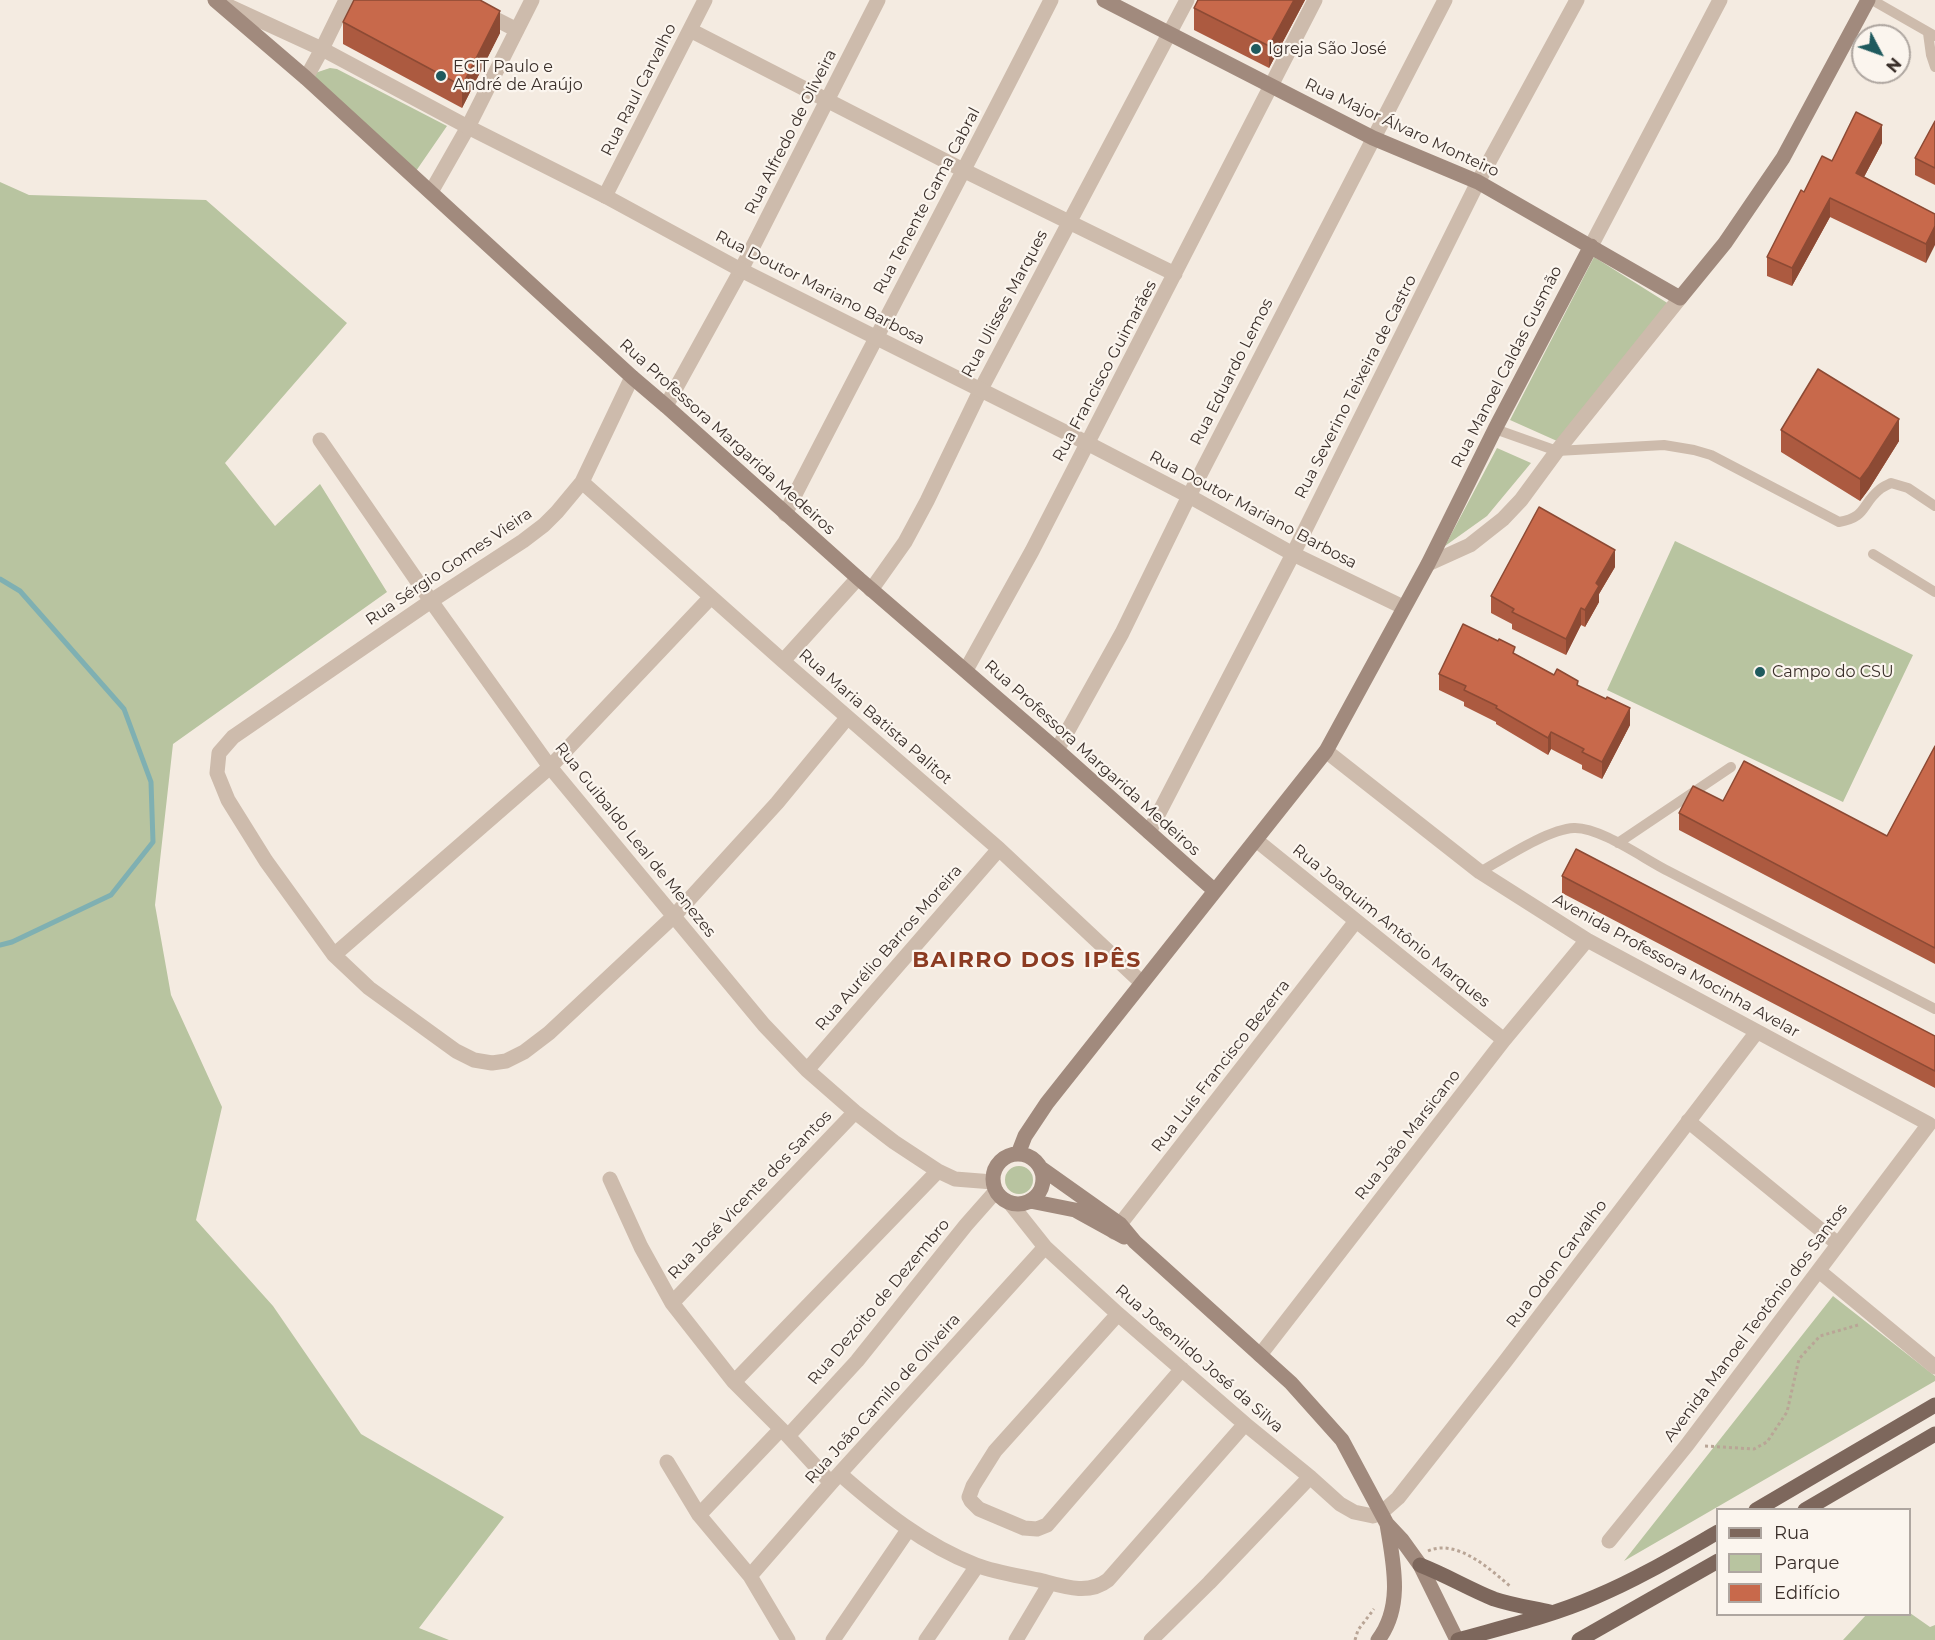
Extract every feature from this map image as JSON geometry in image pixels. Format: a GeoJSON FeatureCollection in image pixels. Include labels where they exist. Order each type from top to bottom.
{"type":"FeatureCollection","features":[{"type":"Feature","properties":{"kind":"main road","name":"Rua Major Álvaro Monteiro"},"geometry":{"type":"LineString","coordinates":[[1104,0],[1373,138],[1478,182],[1680,298]]}},
{"type":"Feature","properties":{"kind":"main road"},"geometry":{"type":"LineString","coordinates":[[1680,298],[1725,243],[1783,158],[1870,0]]}},
{"type":"Feature","properties":{"kind":"main road","name":"Rua Professora Margarida Medeiros"},"geometry":{"type":"LineString","coordinates":[[218,2],[306,78],[632,377],[871,590],[1058,750],[1215,891]]}},
{"type":"Feature","properties":{"kind":"main road","name":"Rua Manoel Caldas Gusmão"},"geometry":{"type":"LineString","coordinates":[[1018,1154],[1025,1136],[1040,1112],[1326,751],[1428,564],[1495,429],[1591,246]]}},
{"type":"Feature","properties":{"kind":"main road"},"geometry":{"type":"LineString","coordinates":[[1041,1168],[1042,1187],[1030,1201],[1021,1204],[1010,1203],[995,1187],[994,1171],[999,1162],[1008,1156],[1018,1154],[1035,1161],[1135,1242],[1290,1383],[1324,1417],[1342,1440],[1384,1518],[1416,1559],[1458,1640],[1553,1613],[1596,1597],[1653,1569],[1716,1533]]}},
{"type":"Feature","properties":{"kind":"main road"},"geometry":{"type":"LineString","coordinates":[[1030,1201],[1075,1210],[1117,1228]]}},
{"type":"Feature","properties":{"kind":"main road"},"geometry":{"type":"LineString","coordinates":[[1758,1508],[1935,1405]]}},
{"type":"Feature","properties":{"kind":"main road"},"geometry":{"type":"LineString","coordinates":[[1807,1508],[1935,1434]]}},
{"type":"Feature","properties":{"kind":"main road"},"geometry":{"type":"LineString","coordinates":[[1378,1640],[1389,1618],[1395,1585],[1384,1518]]}},
{"type":"Feature","properties":{"kind":"main road"},"geometry":{"type":"LineString","coordinates":[[1416,1559],[1496,1600],[1553,1613]]}},
{"type":"Feature","properties":{"kind":"main road"},"geometry":{"type":"LineString","coordinates":[[1579,1640],[1716,1562]]}},
{"type":"Feature","properties":{"kind":"street"},"geometry":{"type":"LineString","coordinates":[[306,78],[346,0]]}},
{"type":"Feature","properties":{"kind":"street"},"geometry":{"type":"LineString","coordinates":[[458,0],[517,30]]}},
{"type":"Feature","properties":{"kind":"street"},"geometry":{"type":"LineString","coordinates":[[430,192],[468,127],[532,0]]}},
{"type":"Feature","properties":{"kind":"street","name":"Rua Raul Carvalho"},"geometry":{"type":"LineString","coordinates":[[606,196],[705,0]]}},
{"type":"Feature","properties":{"kind":"street","name":"Rua Alfredo de Oliveira"},"geometry":{"type":"LineString","coordinates":[[666,406],[741,270],[878,0]]}},
{"type":"Feature","properties":{"kind":"street","name":"Rua Tenente Gama Cabral"},"geometry":{"type":"LineString","coordinates":[[786,514],[965,171],[1051,0]]}},
{"type":"Feature","properties":{"kind":"street","name":"Rua Ulisses Marques"},"geometry":{"type":"LineString","coordinates":[[871,590],[905,542],[981,389],[1187,0]]}},
{"type":"Feature","properties":{"kind":"street","name":"Rua Francisco Guimarães"},"geometry":{"type":"LineString","coordinates":[[966,670],[1032,552],[1315,0]]}},
{"type":"Feature","properties":{"kind":"street","name":"Rua Eduardo Lemos"},"geometry":{"type":"LineString","coordinates":[[1058,750],[1122,633],[1189,496],[1445,0]]}},
{"type":"Feature","properties":{"kind":"street","name":"Rua Severino Teixeira de Castro"},"geometry":{"type":"LineString","coordinates":[[1149,832],[1293,554],[1478,182],[1577,0]]}},
{"type":"Feature","properties":{"kind":"street","name":"Rua Manoel Caldas Gusmão"},"geometry":{"type":"LineString","coordinates":[[1591,246],[1720,0]]}},
{"type":"Feature","properties":{"kind":"street","name":"Rua Doutor Mariano Barbosa"},"geometry":{"type":"LineString","coordinates":[[218,2],[322,49],[468,127],[606,196],[741,270],[877,336],[1189,496],[1293,554],[1403,607]]}},
{"type":"Feature","properties":{"kind":"street"},"geometry":{"type":"LineString","coordinates":[[690,30],[965,171],[1175,274]]}},
{"type":"Feature","properties":{"kind":"street"},"geometry":{"type":"LineString","coordinates":[[1428,564],[1470,545],[1495,526],[1521,500],[1557,451],[1680,298]]}},
{"type":"Feature","properties":{"kind":"street","name":"Rua Sérgio Gomes Vieira"},"geometry":{"type":"LineString","coordinates":[[334,955],[266,861],[228,800],[217,773],[219,753],[233,737],[431,601],[523,541],[556,512],[582,482],[632,377]]}},
{"type":"Feature","properties":{"kind":"street","name":"Rua Guibaldo Leal de Menezes"},"geometry":{"type":"LineString","coordinates":[[320,440],[431,601],[550,767],[764,1025],[807,1070],[894,1142],[938,1171],[955,1179],[995,1187]]}},
{"type":"Feature","properties":{"kind":"street","name":"Rua Maria Batista Palitot"},"geometry":{"type":"LineString","coordinates":[[582,482],[999,849],[1141,982]]}},
{"type":"Feature","properties":{"kind":"street"},"geometry":{"type":"LineString","coordinates":[[783,661],[858,578]]}},
{"type":"Feature","properties":{"kind":"street"},"geometry":{"type":"LineString","coordinates":[[711,597],[550,767],[334,955],[369,988],[456,1051],[474,1060],[492,1063],[506,1061],[524,1052],[549,1033],[674,916],[777,803],[848,718]]}},
{"type":"Feature","properties":{"kind":"street","name":"Avenida Professora Mocinha Avelar"},"geometry":{"type":"LineString","coordinates":[[1326,751],[1480,872],[1587,940],[1932,1126]]}},
{"type":"Feature","properties":{"kind":"street","name":"Rua Joaquim Antônio Marques"},"geometry":{"type":"LineString","coordinates":[[1256,840],[1504,1040]]}},
{"type":"Feature","properties":{"kind":"street","name":"Rua Aurélio Barros Moreira"},"geometry":{"type":"LineString","coordinates":[[807,1070],[999,849]]}},
{"type":"Feature","properties":{"kind":"street","name":"Rua Luís Francisco Bezerra"},"geometry":{"type":"LineString","coordinates":[[1117,1228],[1356,921]]}},
{"type":"Feature","properties":{"kind":"street","name":"Rua João Marsicano"},"geometry":{"type":"LineString","coordinates":[[1260,1355],[1504,1040],[1587,940]]}},
{"type":"Feature","properties":{"kind":"street","name":"Rua Odon Carvalho"},"geometry":{"type":"LineString","coordinates":[[1384,1518],[1756,1033]]}},
{"type":"Feature","properties":{"kind":"street","name":"Rua José Vicente dos Santos"},"geometry":{"type":"LineString","coordinates":[[672,1303],[855,1112]]}},
{"type":"Feature","properties":{"kind":"street"},"geometry":{"type":"LineString","coordinates":[[1688,1121],[1838,1244]]}},
{"type":"Feature","properties":{"kind":"street","name":"Avenida Manoel Teotônio dos Santos"},"geometry":{"type":"LineString","coordinates":[[1610,1541],[1687,1445],[1838,1244],[1932,1126]]}},
{"type":"Feature","properties":{"kind":"street"},"geometry":{"type":"LineString","coordinates":[[734,1382],[938,1171]]}},
{"type":"Feature","properties":{"kind":"street"},"geometry":{"type":"LineString","coordinates":[[610,1179],[641,1247],[672,1303],[734,1382],[784,1433],[835,1479],[876,1505],[908,1530],[977,1566],[1075,1588],[1092,1589],[1101,1585],[1117,1570],[1245,1424]]}},
{"type":"Feature","properties":{"kind":"street","name":"Rua Dezoito de Dezembro"},"geometry":{"type":"LineString","coordinates":[[699,1515],[857,1361],[995,1187]]}},
{"type":"Feature","properties":{"kind":"street","name":"Rua Josenildo José da Silva"},"geometry":{"type":"LineString","coordinates":[[1010,1203],[1045,1247],[1245,1424],[1340,1504],[1354,1512],[1384,1518]]}},
{"type":"Feature","properties":{"kind":"street","name":"Rua João Camilo de Oliveira"},"geometry":{"type":"LineString","coordinates":[[750,1576],[1045,1247]]}},
{"type":"Feature","properties":{"kind":"street"},"geometry":{"type":"LineString","coordinates":[[1819,1271],[1935,1367]]}},
{"type":"Feature","properties":{"kind":"street"},"geometry":{"type":"LineString","coordinates":[[1118,1314],[995,1451],[973,1486],[969,1497],[979,1509],[1010,1523],[1033,1529],[1043,1528],[1052,1522],[1182,1368]]}},
{"type":"Feature","properties":{"kind":"street"},"geometry":{"type":"LineString","coordinates":[[667,1462],[699,1515],[750,1576],[788,1640]]}},
{"type":"Feature","properties":{"kind":"street"},"geometry":{"type":"LineString","coordinates":[[1151,1640],[1310,1477]]}},
{"type":"Feature","properties":{"kind":"street"},"geometry":{"type":"LineString","coordinates":[[833,1640],[908,1530]]}},
{"type":"Feature","properties":{"kind":"street"},"geometry":{"type":"LineString","coordinates":[[926,1640],[977,1566]]}},
{"type":"Feature","properties":{"kind":"street"},"geometry":{"type":"LineString","coordinates":[[1016,1640],[1050,1583]]}},
{"type":"Feature","properties":{"kind":"lane"},"geometry":{"type":"LineString","coordinates":[[1870,0],[1932,34],[1931,55],[1935,67]]}},
{"type":"Feature","properties":{"kind":"lane"},"geometry":{"type":"LineString","coordinates":[[1495,429],[1557,451],[1664,445],[1694,450],[1711,456],[1839,522],[1861,514],[1878,491],[1891,483],[1908,488],[1935,506]]}},
{"type":"Feature","properties":{"kind":"lane"},"geometry":{"type":"LineString","coordinates":[[1873,554],[1935,592]]}},
{"type":"Feature","properties":{"kind":"lane"},"geometry":{"type":"LineString","coordinates":[[1618,843],[1731,767]]}},
{"type":"Feature","properties":{"kind":"lane"},"geometry":{"type":"LineString","coordinates":[[1480,872],[1527,846],[1566,829],[1588,829],[1935,1009]]}},
{"type":"Feature","properties":{"kind":"path"},"geometry":{"type":"LineString","coordinates":[[1687,1445],[1755,1449],[1767,1442],[1787,1412],[1799,1359],[1820,1336],[1858,1325]]}},
{"type":"Feature","properties":{"kind":"path"},"geometry":{"type":"LineString","coordinates":[[1416,1559],[1435,1548],[1449,1548],[1478,1559],[1514,1590]]}},
{"type":"Feature","properties":{"kind":"path"},"geometry":{"type":"LineString","coordinates":[[1355,1640],[1375,1607]]}},
{"type":"Feature","properties":{"kind":"green space"},"geometry":{"type":"Polygon","coordinates":[[[330,68],[337,69],[447,126],[416,171],[315,82],[315,73],[330,68]]]}},
{"type":"Feature","properties":{"kind":"green space"},"geometry":{"type":"Polygon","coordinates":[[[0,182],[29,195],[206,200],[347,323],[225,463],[275,526],[320,484],[387,592],[173,744],[155,905],[171,995],[222,1107],[196,1220],[273,1306],[361,1434],[504,1517],[419,1628],[449,1640],[0,1640],[0,182]]]}},
{"type":"Feature","properties":{"kind":"green space"},"geometry":{"type":"Polygon","coordinates":[[[1594,257],[1669,304],[1557,441],[1510,420],[1594,257]]]}},
{"type":"Feature","properties":{"kind":"green space"},"geometry":{"type":"Polygon","coordinates":[[[1497,448],[1531,463],[1487,516],[1445,546],[1497,448]]]}},
{"type":"Feature","properties":{"kind":"green space","name":"Campo do CSU"},"geometry":{"type":"Polygon","coordinates":[[[1675,541],[1913,655],[1843,802],[1607,690],[1675,541]]]}},
{"type":"Feature","properties":{"kind":"green space"},"geometry":{"type":"Polygon","coordinates":[[[1019,1166],[1029,1170],[1033,1180],[1029,1190],[1019,1194],[1009,1190],[1005,1180],[1009,1170],[1019,1166]]]}},
{"type":"Feature","properties":{"kind":"green space"},"geometry":{"type":"Polygon","coordinates":[[[1833,1296],[1935,1376],[1935,1381],[1624,1561],[1833,1296]]]}},
{"type":"Feature","properties":{"kind":"green space"},"geometry":{"type":"Polygon","coordinates":[[[1911,1614],[1930,1627],[1935,1625],[1935,1640],[1843,1640],[1865,1616],[1911,1616],[1911,1614]]]}},
{"type":"Feature","properties":{"kind":"building","name":"ECIT Paulo e André de Araújo"},"geometry":{"type":"Polygon","coordinates":[[[354,0],[480,0],[500,11],[462,86],[343,22],[354,0]]]}},
{"type":"Feature","properties":{"kind":"building"},"geometry":{"type":"Polygon","coordinates":[[[1198,0],[1294,0],[1269,46],[1194,8],[1198,0]]]}},
{"type":"Feature","properties":{"kind":"building"},"geometry":{"type":"Polygon","coordinates":[[[1856,112],[1882,125],[1856,173],[1935,214],[1935,226],[1926,244],[1830,198],[1792,268],[1767,257],[1801,190],[1804,192],[1822,156],[1832,161],[1856,112]]]}},
{"type":"Feature","properties":{"kind":"building"},"geometry":{"type":"Polygon","coordinates":[[[1935,121],[1935,168],[1915,158],[1935,121]]]}},
{"type":"Feature","properties":{"kind":"building"},"geometry":{"type":"Polygon","coordinates":[[[1818,369],[1899,419],[1860,479],[1781,430],[1818,369]]]}},
{"type":"Feature","properties":{"kind":"building"},"geometry":{"type":"Polygon","coordinates":[[[1539,507],[1615,550],[1596,583],[1599,586],[1585,610],[1581,608],[1566,639],[1512,612],[1514,609],[1491,596],[1539,507]]]}},
{"type":"Feature","properties":{"kind":"building"},"geometry":{"type":"Polygon","coordinates":[[[1463,624],[1515,647],[1513,653],[1554,675],[1557,669],[1578,681],[1577,685],[1630,708],[1602,762],[1582,752],[1584,749],[1551,732],[1548,738],[1496,708],[1497,706],[1464,690],[1466,686],[1439,674],[1463,624]]]}},
{"type":"Feature","properties":{"kind":"building"},"geometry":{"type":"Polygon","coordinates":[[[1935,746],[1935,948],[1679,813],[1693,786],[1723,801],[1744,761],[1887,836],[1935,746]]]}},
{"type":"Feature","properties":{"kind":"building"},"geometry":{"type":"Polygon","coordinates":[[[1576,849],[1935,1036],[1935,1071],[1562,876],[1576,849]]]}},
{"type":"Feature","properties":{"kind":"waterway"},"geometry":{"type":"LineString","coordinates":[[0,579],[20,591],[124,709],[151,782],[153,842],[111,895],[12,942],[0,945]]}},
{"type":"Feature","properties":{"kind":"place","name":"Igreja São José"},"geometry":{"type":"Point","coordinates":[1256,49]}},
{"type":"Feature","properties":{"kind":"place","name":"ECIT Paulo e André de Araújo"},"geometry":{"type":"Point","coordinates":[441,76]}},
{"type":"Feature","properties":{"kind":"place","name":"Campo do CSU"},"geometry":{"type":"Point","coordinates":[1760,672]}},
{"type":"Feature","properties":{"kind":"district","name":"BAIRRO DOS IPÊS"},"geometry":{"type":"Point","coordinates":[1027,961]}}]}
